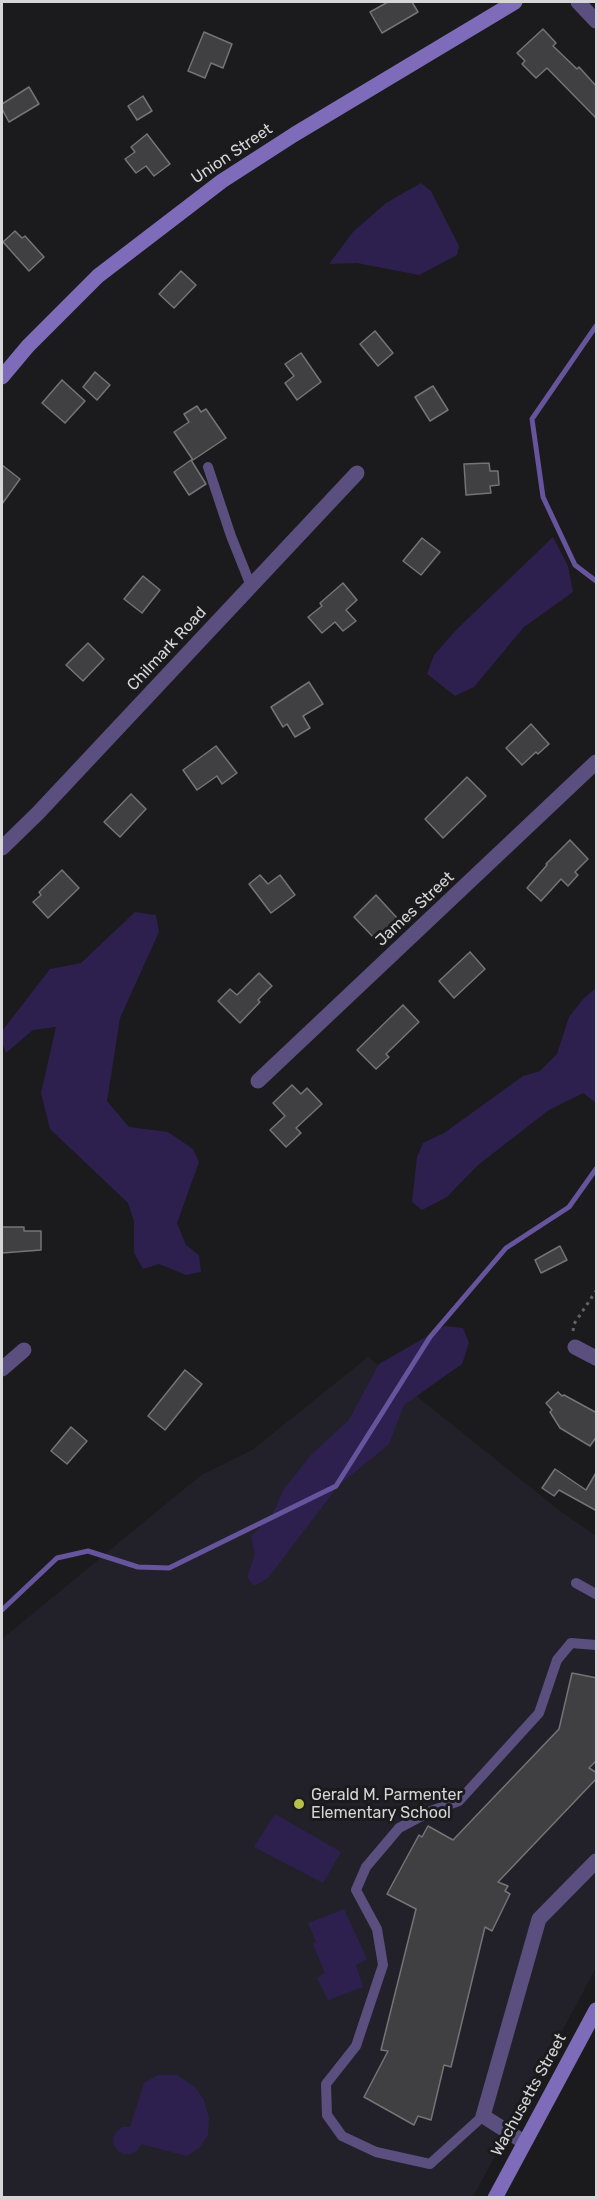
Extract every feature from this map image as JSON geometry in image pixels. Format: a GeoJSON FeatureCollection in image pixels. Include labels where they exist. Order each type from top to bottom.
{"type":"FeatureCollection","features":[{"type":"Feature","properties":{"kind":"main road","name":"Union Street"},"geometry":{"type":"LineString","coordinates":[[2,377],[28,346],[98,276],[222,181],[295,134],[515,2]]}},
{"type":"Feature","properties":{"kind":"main road","name":"Wachusetts Street"},"geometry":{"type":"LineString","coordinates":[[495,2198],[597,2010]]}},
{"type":"Feature","properties":{"kind":"street"},"geometry":{"type":"LineString","coordinates":[[578,2],[597,21]]}},
{"type":"Feature","properties":{"kind":"street","name":"Chilmark Road"},"geometry":{"type":"LineString","coordinates":[[2,848],[38,813],[357,473]]}},
{"type":"Feature","properties":{"kind":"street","name":"James Street"},"geometry":{"type":"LineString","coordinates":[[258,1081],[597,762]]}},
{"type":"Feature","properties":{"kind":"street"},"geometry":{"type":"LineString","coordinates":[[575,1347],[597,1359]]}},
{"type":"Feature","properties":{"kind":"street"},"geometry":{"type":"LineString","coordinates":[[2,1369],[24,1350]]}},
{"type":"Feature","properties":{"kind":"street"},"geometry":{"type":"LineString","coordinates":[[524,2142],[483,2116],[538,1919],[597,1861]]}},
{"type":"Feature","properties":{"kind":"lane"},"geometry":{"type":"LineString","coordinates":[[208,467],[231,536],[251,586]]}},
{"type":"Feature","properties":{"kind":"lane"},"geometry":{"type":"LineString","coordinates":[[576,1583],[597,1594]]}},
{"type":"Feature","properties":{"kind":"lane"},"geometry":{"type":"LineString","coordinates":[[483,2116],[430,2164],[376,2152],[342,2136],[327,2115],[326,2084],[356,2046],[383,1965],[378,1929],[356,1890],[366,1867],[399,1828],[431,1811],[459,1801],[539,1713],[557,1660],[571,1642],[597,1645]]}},
{"type":"Feature","properties":{"kind":"path"},"geometry":{"type":"LineString","coordinates":[[575,1347],[572,1333],[574,1324],[597,1291]]}},
{"type":"Feature","properties":{"kind":"shaded area"},"geometry":{"type":"Polygon","coordinates":[[[421,183],[431,191],[459,246],[457,255],[419,275],[357,263],[329,264],[353,232],[386,203],[421,183]]]}},
{"type":"Feature","properties":{"kind":"shaded area"},"geometry":{"type":"Polygon","coordinates":[[[553,537],[568,566],[573,592],[524,627],[474,687],[455,696],[427,674],[434,655],[457,629],[553,537]]]}},
{"type":"Feature","properties":{"kind":"shaded area"},"geometry":{"type":"Polygon","coordinates":[[[135,912],[156,915],[159,932],[120,1018],[107,1101],[129,1127],[168,1132],[193,1149],[199,1162],[177,1223],[186,1245],[199,1255],[201,1272],[186,1275],[159,1264],[143,1269],[134,1253],[134,1221],[128,1203],[50,1129],[41,1093],[56,1027],[33,1030],[6,1053],[2,1042],[2,1031],[50,969],[81,963],[135,912]]]}},
{"type":"Feature","properties":{"kind":"shaded area"},"geometry":{"type":"Polygon","coordinates":[[[596,988],[596,1103],[583,1093],[549,1110],[478,1165],[447,1197],[422,1210],[412,1202],[417,1157],[423,1143],[444,1133],[523,1076],[540,1071],[557,1054],[569,1017],[584,998],[596,988]]]}},
{"type":"Feature","properties":{"kind":"shaded area"},"geometry":{"type":"Polygon","coordinates":[[[445,1326],[463,1328],[469,1343],[462,1364],[404,1405],[389,1444],[338,1486],[268,1578],[254,1586],[247,1577],[255,1555],[251,1536],[271,1517],[284,1489],[311,1455],[349,1420],[379,1364],[445,1326]]]}},
{"type":"Feature","properties":{"kind":"shaded area","name":"Gerald M. Parmenter Elementary School"},"geometry":{"type":"Polygon","coordinates":[[[368,1357],[559,1510],[596,1536],[596,1968],[473,2197],[2,2198],[2,1639],[201,1475],[252,1450],[368,1357]]]}},
{"type":"Feature","properties":{"kind":"shaded area"},"geometry":{"type":"Polygon","coordinates":[[[275,1814],[341,1852],[323,1883],[254,1847],[275,1814]]]}},
{"type":"Feature","properties":{"kind":"shaded area"},"geometry":{"type":"Polygon","coordinates":[[[344,1909],[367,1959],[356,1965],[363,1987],[328,2000],[317,1978],[325,1973],[313,1944],[316,1942],[308,1923],[344,1909]]]}},
{"type":"Feature","properties":{"kind":"shaded area"},"geometry":{"type":"Polygon","coordinates":[[[158,2075],[177,2075],[195,2087],[204,2100],[209,2118],[208,2135],[199,2148],[187,2156],[141,2144],[138,2150],[131,2154],[124,2154],[114,2145],[113,2138],[117,2131],[123,2127],[130,2127],[144,2083],[158,2075]]]}},
{"type":"Feature","properties":{"kind":"building"},"geometry":{"type":"Polygon","coordinates":[[[388,2],[412,2],[418,12],[382,33],[370,12],[388,2]]]}},
{"type":"Feature","properties":{"kind":"building"},"geometry":{"type":"Polygon","coordinates":[[[543,29],[556,43],[553,46],[577,69],[579,67],[597,87],[597,119],[547,68],[536,78],[522,64],[525,61],[517,53],[543,29]]]}},
{"type":"Feature","properties":{"kind":"building"},"geometry":{"type":"Polygon","coordinates":[[[204,32],[232,44],[223,68],[211,63],[205,78],[188,71],[204,32]]]}},
{"type":"Feature","properties":{"kind":"building"},"geometry":{"type":"Polygon","coordinates":[[[29,87],[39,104],[9,122],[2,109],[2,104],[29,87]]]}},
{"type":"Feature","properties":{"kind":"building"},"geometry":{"type":"Polygon","coordinates":[[[143,96],[152,111],[137,120],[128,106],[143,96]]]}},
{"type":"Feature","properties":{"kind":"building"},"geometry":{"type":"Polygon","coordinates":[[[147,134],[170,164],[154,176],[146,166],[136,173],[125,159],[135,152],[131,147],[147,134]]]}},
{"type":"Feature","properties":{"kind":"building"},"geometry":{"type":"Polygon","coordinates":[[[15,231],[22,238],[25,236],[44,257],[29,271],[3,242],[15,231]]]}},
{"type":"Feature","properties":{"kind":"building"},"geometry":{"type":"Polygon","coordinates":[[[181,271],[196,285],[174,308],[159,294],[181,271]]]}},
{"type":"Feature","properties":{"kind":"building"},"geometry":{"type":"Polygon","coordinates":[[[375,331],[393,353],[378,366],[360,344],[375,331]]]}},
{"type":"Feature","properties":{"kind":"building"},"geometry":{"type":"Polygon","coordinates":[[[301,353],[321,382],[297,400],[285,383],[294,376],[285,364],[301,353]]]}},
{"type":"Feature","properties":{"kind":"building"},"geometry":{"type":"Polygon","coordinates":[[[95,372],[110,385],[97,400],[83,387],[95,372]]]}},
{"type":"Feature","properties":{"kind":"building"},"geometry":{"type":"Polygon","coordinates":[[[62,380],[85,401],[65,423],[42,403],[62,380]]]}},
{"type":"Feature","properties":{"kind":"building"},"geometry":{"type":"Polygon","coordinates":[[[433,386],[448,410],[430,421],[415,397],[433,386]]]}},
{"type":"Feature","properties":{"kind":"building"},"geometry":{"type":"Polygon","coordinates":[[[197,406],[201,412],[206,409],[226,438],[193,460],[174,432],[189,422],[184,414],[197,406]]]}},
{"type":"Feature","properties":{"kind":"building"},"geometry":{"type":"Polygon","coordinates":[[[191,460],[206,484],[189,495],[174,472],[191,460]]]}},
{"type":"Feature","properties":{"kind":"building"},"geometry":{"type":"Polygon","coordinates":[[[489,463],[490,471],[498,471],[499,485],[490,486],[491,493],[466,495],[464,464],[489,463]]]}},
{"type":"Feature","properties":{"kind":"building"},"geometry":{"type":"Polygon","coordinates":[[[2,465],[20,479],[2,504],[2,465]]]}},
{"type":"Feature","properties":{"kind":"building"},"geometry":{"type":"Polygon","coordinates":[[[422,538],[440,552],[421,575],[403,561],[422,538]]]}},
{"type":"Feature","properties":{"kind":"building"},"geometry":{"type":"Polygon","coordinates":[[[143,576],[160,590],[142,613],[124,599],[143,576]]]}},
{"type":"Feature","properties":{"kind":"building"},"geometry":{"type":"Polygon","coordinates":[[[343,583],[357,600],[346,610],[356,621],[343,631],[335,622],[322,633],[308,617],[322,606],[320,603],[343,583]]]}},
{"type":"Feature","properties":{"kind":"building"},"geometry":{"type":"Polygon","coordinates":[[[88,643],[104,659],[83,681],[66,665],[88,643]]]}},
{"type":"Feature","properties":{"kind":"building"},"geometry":{"type":"Polygon","coordinates":[[[309,682],[323,704],[303,716],[310,728],[295,737],[287,724],[283,727],[271,707],[309,682]]]}},
{"type":"Feature","properties":{"kind":"building"},"geometry":{"type":"Polygon","coordinates":[[[531,724],[549,744],[522,765],[506,748],[531,724]]]}},
{"type":"Feature","properties":{"kind":"building"},"geometry":{"type":"Polygon","coordinates":[[[216,746],[237,773],[222,784],[217,776],[197,790],[183,770],[216,746]]]}},
{"type":"Feature","properties":{"kind":"building"},"geometry":{"type":"Polygon","coordinates":[[[467,777],[486,796],[443,838],[425,819],[467,777]]]}},
{"type":"Feature","properties":{"kind":"building"},"geometry":{"type":"Polygon","coordinates":[[[131,794],[146,809],[120,837],[104,822],[131,794]]]}},
{"type":"Feature","properties":{"kind":"building"},"geometry":{"type":"Polygon","coordinates":[[[570,840],[588,859],[575,872],[578,875],[568,886],[561,879],[541,901],[527,888],[546,864],[570,840]]]}},
{"type":"Feature","properties":{"kind":"building"},"geometry":{"type":"Polygon","coordinates":[[[62,870],[79,888],[48,918],[33,902],[41,895],[39,892],[62,870]]]}},
{"type":"Feature","properties":{"kind":"building"},"geometry":{"type":"Polygon","coordinates":[[[260,875],[268,884],[280,875],[295,895],[271,913],[249,884],[260,875]]]}},
{"type":"Feature","properties":{"kind":"building"},"geometry":{"type":"Polygon","coordinates":[[[376,895],[398,919],[376,940],[354,917],[376,895]]]}},
{"type":"Feature","properties":{"kind":"building"},"geometry":{"type":"Polygon","coordinates":[[[470,952],[485,969],[454,998],[439,981],[470,952]]]}},
{"type":"Feature","properties":{"kind":"building"},"geometry":{"type":"Polygon","coordinates":[[[259,973],[272,986],[240,1023],[218,1001],[230,989],[237,995],[259,973]]]}},
{"type":"Feature","properties":{"kind":"building"},"geometry":{"type":"Polygon","coordinates":[[[403,1005],[419,1022],[386,1054],[389,1057],[376,1069],[357,1050],[403,1005]]]}},
{"type":"Feature","properties":{"kind":"building"},"geometry":{"type":"Polygon","coordinates":[[[292,1085],[301,1094],[307,1088],[322,1104],[296,1128],[301,1133],[286,1147],[270,1130],[285,1116],[273,1103],[292,1085]]]}},
{"type":"Feature","properties":{"kind":"building"},"geometry":{"type":"Polygon","coordinates":[[[2,1227],[24,1227],[24,1231],[41,1231],[41,1250],[2,1253],[2,1227]]]}},
{"type":"Feature","properties":{"kind":"building"},"geometry":{"type":"Polygon","coordinates":[[[560,1246],[567,1260],[541,1273],[535,1260],[560,1246]]]}},
{"type":"Feature","properties":{"kind":"building"},"geometry":{"type":"Polygon","coordinates":[[[185,1370],[202,1384],[165,1430],[148,1416],[185,1370]]]}},
{"type":"Feature","properties":{"kind":"building"},"geometry":{"type":"Polygon","coordinates":[[[558,1392],[597,1413],[597,1436],[590,1446],[560,1428],[550,1412],[552,1410],[546,1403],[558,1392]]]}},
{"type":"Feature","properties":{"kind":"building"},"geometry":{"type":"Polygon","coordinates":[[[71,1427],[87,1441],[67,1464],[51,1451],[71,1427]]]}},
{"type":"Feature","properties":{"kind":"building"},"geometry":{"type":"Polygon","coordinates":[[[555,1469],[586,1490],[597,1471],[597,1511],[559,1490],[554,1496],[542,1488],[555,1469]]]}},
{"type":"Feature","properties":{"kind":"building"},"geometry":{"type":"Polygon","coordinates":[[[572,1673],[597,1678],[597,1760],[589,1768],[597,1773],[597,1778],[498,1882],[508,1886],[505,1891],[510,1894],[492,1931],[485,1927],[451,2067],[444,2065],[431,2120],[418,2116],[414,2125],[364,2097],[388,2051],[381,2050],[416,1909],[387,1894],[419,1835],[422,1837],[428,1826],[453,1840],[559,1729],[572,1673]]]}},
{"type":"Feature","properties":{"kind":"waterway"},"geometry":{"type":"LineString","coordinates":[[596,326],[532,419],[543,497],[575,565],[596,581]]}},
{"type":"Feature","properties":{"kind":"waterway"},"geometry":{"type":"LineString","coordinates":[[2,1610],[57,1558],[88,1551],[138,1567],[169,1568],[336,1486],[430,1337],[506,1248],[569,1207],[596,1169]]}},
{"type":"Feature","properties":{"kind":"place","name":"Gerald M. Parmenter Elementary School"},"geometry":{"type":"Point","coordinates":[299,1804]}}]}
